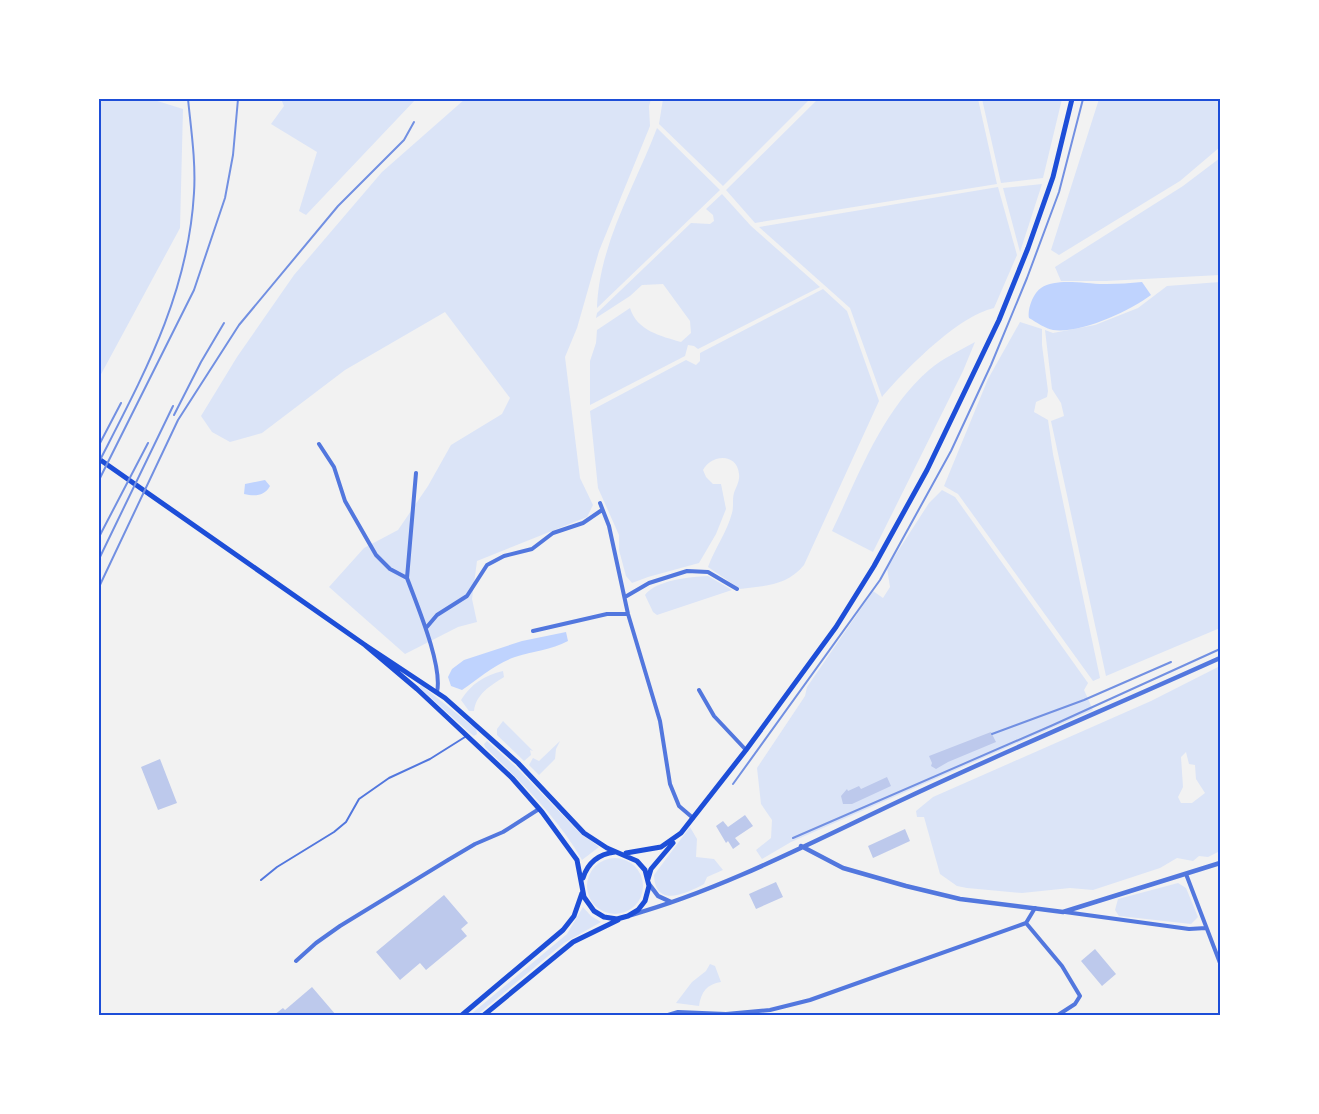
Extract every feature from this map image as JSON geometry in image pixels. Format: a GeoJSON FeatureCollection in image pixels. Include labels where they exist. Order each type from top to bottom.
{"type":"FeatureCollection","features":[{"type":"Feature","properties":{"kind":"main road"},"geometry":{"type":"LineString","coordinates":[[484,1015],[573,942],[638,910],[645,901],[651,869],[694,818],[746,750],[836,627],[874,566],[936,452],[999,320],[1028,248],[1053,176],[1072,99]]}},
{"type":"Feature","properties":{"kind":"main road"},"geometry":{"type":"LineString","coordinates":[[99,460],[364,645],[438,692],[498,744],[584,832],[601,844],[633,858],[642,865],[648,881]]}},
{"type":"Feature","properties":{"kind":"main road"},"geometry":{"type":"LineString","coordinates":[[364,645],[395,669],[468,736],[512,778],[539,809],[575,856],[580,868],[587,902],[594,911],[610,918],[625,917]]}},
{"type":"Feature","properties":{"kind":"main road"},"geometry":{"type":"LineString","coordinates":[[462,1015],[563,930],[576,911],[587,868],[595,859],[607,854],[656,849],[671,842],[681,833]]}},
{"type":"Feature","properties":{"kind":"street"},"geometry":{"type":"LineString","coordinates":[[319,444],[334,467],[345,501],[376,555],[390,569],[407,578]]}},
{"type":"Feature","properties":{"kind":"street"},"geometry":{"type":"LineString","coordinates":[[416,473],[407,578],[426,628],[436,673],[440,680],[438,692]]}},
{"type":"Feature","properties":{"kind":"street"},"geometry":{"type":"LineString","coordinates":[[600,503],[609,526],[628,614],[660,721],[670,784],[679,806],[694,818]]}},
{"type":"Feature","properties":{"kind":"street"},"geometry":{"type":"LineString","coordinates":[[426,628],[437,615],[467,596],[487,565],[504,556],[532,549],[553,533],[583,523],[602,510]]}},
{"type":"Feature","properties":{"kind":"street"},"geometry":{"type":"LineString","coordinates":[[625,597],[649,583],[687,571],[708,572],[737,589]]}},
{"type":"Feature","properties":{"kind":"street"},"geometry":{"type":"LineString","coordinates":[[533,631],[607,614],[628,614]]}},
{"type":"Feature","properties":{"kind":"street"},"geometry":{"type":"LineString","coordinates":[[625,917],[680,900],[1220,658]]}},
{"type":"Feature","properties":{"kind":"street"},"geometry":{"type":"LineString","coordinates":[[699,690],[714,716],[746,750]]}},
{"type":"Feature","properties":{"kind":"street"},"geometry":{"type":"LineString","coordinates":[[296,962],[316,943],[340,926],[475,844],[503,832],[539,809]]}},
{"type":"Feature","properties":{"kind":"street"},"geometry":{"type":"LineString","coordinates":[[801,846],[843,868],[960,899],[1189,929],[1206,928]]}},
{"type":"Feature","properties":{"kind":"street"},"geometry":{"type":"LineString","coordinates":[[1063,912],[1220,863]]}},
{"type":"Feature","properties":{"kind":"street"},"geometry":{"type":"LineString","coordinates":[[1186,874],[1220,963]]}},
{"type":"Feature","properties":{"kind":"street"},"geometry":{"type":"LineString","coordinates":[[648,881],[661,898],[670,902],[680,900]]}},
{"type":"Feature","properties":{"kind":"street"},"geometry":{"type":"LineString","coordinates":[[668,1015],[678,1012],[726,1015],[770,1010],[810,1000],[1026,923],[1035,908]]}},
{"type":"Feature","properties":{"kind":"street"},"geometry":{"type":"LineString","coordinates":[[1026,923],[1062,966],[1080,996],[1076,1004],[1058,1015]]}},
{"type":"Feature","properties":{"kind":"lane"},"geometry":{"type":"LineString","coordinates":[[261,880],[340,827],[346,822],[359,799],[389,778],[430,759],[468,736]]}},
{"type":"Feature","properties":{"kind":"shaded area"},"geometry":{"type":"Polygon","coordinates":[[[102,99],[151,99],[183,109],[180,228],[99,378],[99,108],[102,99]]]}},
{"type":"Feature","properties":{"kind":"shaded area"},"geometry":{"type":"Polygon","coordinates":[[[281,99],[416,99],[306,215],[299,211],[317,152],[271,124],[284,106],[281,99]]]}},
{"type":"Feature","properties":{"kind":"shaded area"},"geometry":{"type":"Polygon","coordinates":[[[465,99],[651,99],[649,106],[650,126],[599,251],[577,328],[565,357],[580,478],[593,505],[587,517],[477,561],[472,599],[477,622],[458,627],[405,654],[329,587],[364,548],[398,530],[428,486],[451,445],[502,414],[510,398],[445,312],[345,370],[262,433],[230,442],[212,432],[201,416],[237,357],[294,275],[382,172],[465,99]]]}},
{"type":"Feature","properties":{"kind":"shaded area"},"geometry":{"type":"Polygon","coordinates":[[[663,99],[810,99],[723,186],[659,124],[663,99]]]}},
{"type":"Feature","properties":{"kind":"shaded area"},"geometry":{"type":"Polygon","coordinates":[[[818,99],[978,99],[997,184],[755,223],[726,190],[818,99]]]}},
{"type":"Feature","properties":{"kind":"shaded area"},"geometry":{"type":"Polygon","coordinates":[[[982,99],[1062,99],[1043,178],[1001,183],[982,99]]]}},
{"type":"Feature","properties":{"kind":"shaded area"},"geometry":{"type":"Polygon","coordinates":[[[1099,99],[1220,99],[1220,147],[1180,181],[1059,255],[1051,250],[1099,99]]]}},
{"type":"Feature","properties":{"kind":"shaded area"},"geometry":{"type":"Polygon","coordinates":[[[657,128],[720,190],[597,308],[599,284],[611,238],[657,128]]]}},
{"type":"Feature","properties":{"kind":"shaded area"},"geometry":{"type":"Polygon","coordinates":[[[1220,158],[1220,275],[1106,281],[1061,281],[1055,267],[1183,186],[1220,158]]]}},
{"type":"Feature","properties":{"kind":"shaded area"},"geometry":{"type":"Polygon","coordinates":[[[1042,184],[1020,252],[1003,188],[1042,184]]]}},
{"type":"Feature","properties":{"kind":"shaded area"},"geometry":{"type":"Polygon","coordinates":[[[998,187],[1017,255],[994,308],[965,321],[949,332],[918,359],[882,397],[850,308],[759,227],[998,187]]]}},
{"type":"Feature","properties":{"kind":"shaded area"},"geometry":{"type":"Polygon","coordinates":[[[722,194],[751,226],[820,287],[698,349],[688,345],[685,356],[590,405],[590,361],[596,343],[597,330],[630,308],[638,322],[658,335],[681,342],[691,333],[690,321],[663,284],[642,285],[630,296],[596,318],[597,313],[691,223],[710,224],[714,221],[713,215],[706,209],[722,194]]]}},
{"type":"Feature","properties":{"kind":"shaded area"},"geometry":{"type":"Polygon","coordinates":[[[1220,282],[1220,628],[1106,676],[1051,421],[1064,416],[1061,403],[1052,389],[1045,330],[1053,333],[1095,325],[1138,308],[1167,286],[1220,282]]]}},
{"type":"Feature","properties":{"kind":"shaded area"},"geometry":{"type":"Polygon","coordinates":[[[823,289],[847,311],[879,401],[804,565],[790,577],[775,584],[740,589],[708,567],[730,520],[733,510],[733,496],[739,477],[734,462],[724,458],[712,461],[703,470],[706,477],[713,484],[721,484],[726,509],[716,534],[699,563],[632,583],[626,576],[619,550],[619,535],[598,488],[590,411],[686,360],[696,365],[700,361],[700,353],[823,289]]]}},
{"type":"Feature","properties":{"kind":"shaded area"},"geometry":{"type":"Polygon","coordinates":[[[1020,322],[1042,329],[1042,345],[1048,391],[1047,397],[1036,402],[1034,412],[1048,420],[1053,454],[1100,678],[1093,681],[958,494],[944,486],[988,379],[1020,322]]]}},
{"type":"Feature","properties":{"kind":"shaded area"},"geometry":{"type":"Polygon","coordinates":[[[975,342],[963,371],[873,552],[832,531],[873,445],[897,405],[929,370],[945,358],[975,342]]]}},
{"type":"Feature","properties":{"kind":"shaded area"},"geometry":{"type":"Polygon","coordinates":[[[942,490],[955,497],[1088,683],[1084,690],[1093,710],[791,842],[762,859],[756,850],[771,838],[772,820],[761,804],[757,768],[805,696],[807,687],[873,591],[883,598],[890,587],[887,568],[929,503],[942,490]]]}},
{"type":"Feature","properties":{"kind":"shaded area"},"geometry":{"type":"Polygon","coordinates":[[[708,576],[732,590],[657,615],[653,612],[645,595],[650,590],[665,583],[683,578],[708,576]]]}},
{"type":"Feature","properties":{"kind":"shaded area"},"geometry":{"type":"Polygon","coordinates":[[[1220,666],[1220,851],[1208,857],[1199,856],[1193,861],[1177,858],[1160,868],[1093,890],[1070,888],[1022,893],[967,888],[957,886],[940,874],[924,817],[917,817],[916,811],[933,797],[1151,701],[1220,666]],[[1186,752],[1181,757],[1183,787],[1178,797],[1181,803],[1192,803],[1205,793],[1196,779],[1195,765],[1189,764],[1186,752]]]}},
{"type":"Feature","properties":{"kind":"shaded area"},"geometry":{"type":"Polygon","coordinates":[[[503,671],[504,677],[484,691],[475,705],[474,711],[469,711],[461,700],[469,689],[490,675],[503,671]]]}},
{"type":"Feature","properties":{"kind":"shaded area"},"geometry":{"type":"Polygon","coordinates":[[[421,685],[476,729],[477,734],[474,736],[470,733],[419,687],[421,685]]]}},
{"type":"Feature","properties":{"kind":"shaded area"},"geometry":{"type":"Polygon","coordinates":[[[503,721],[533,751],[530,750],[531,755],[524,761],[497,735],[497,729],[503,721]]]}},
{"type":"Feature","properties":{"kind":"shaded area"},"geometry":{"type":"Polygon","coordinates":[[[487,741],[515,766],[577,830],[599,847],[582,860],[550,815],[525,786],[485,747],[484,744],[487,741]]]}},
{"type":"Feature","properties":{"kind":"shaded area"},"geometry":{"type":"Polygon","coordinates":[[[560,741],[556,749],[555,759],[539,775],[529,765],[533,758],[539,761],[560,741]]]}},
{"type":"Feature","properties":{"kind":"shaded area"},"geometry":{"type":"Polygon","coordinates":[[[690,827],[697,839],[696,857],[714,859],[723,870],[707,877],[704,884],[689,891],[673,896],[666,895],[660,892],[656,886],[654,875],[690,827]]]}},
{"type":"Feature","properties":{"kind":"shaded area"},"geometry":{"type":"Polygon","coordinates":[[[615,858],[626,860],[635,866],[641,875],[643,886],[641,897],[635,906],[626,912],[615,914],[604,912],[595,906],[589,897],[587,886],[589,875],[595,866],[604,860],[615,858]]]}},
{"type":"Feature","properties":{"kind":"shaded area"},"geometry":{"type":"Polygon","coordinates":[[[1178,883],[1186,888],[1198,917],[1191,924],[1119,916],[1115,910],[1118,899],[1178,883]]]}},
{"type":"Feature","properties":{"kind":"shaded area"},"geometry":{"type":"Polygon","coordinates":[[[583,907],[591,916],[601,922],[564,943],[477,1015],[470,1015],[567,934],[583,907]]]}},
{"type":"Feature","properties":{"kind":"shaded area"},"geometry":{"type":"Polygon","coordinates":[[[710,964],[715,966],[721,982],[708,987],[701,997],[699,1006],[676,1003],[692,982],[706,971],[710,964]]]}},
{"type":"Feature","properties":{"kind":"water"},"geometry":{"type":"Polygon","coordinates":[[[1064,282],[1120,284],[1142,282],[1151,295],[1131,308],[1090,325],[1053,330],[1029,318],[1033,298],[1038,290],[1048,285],[1064,282]]]}},
{"type":"Feature","properties":{"kind":"water"},"geometry":{"type":"Polygon","coordinates":[[[265,480],[270,486],[262,494],[244,494],[245,484],[265,480]]]}},
{"type":"Feature","properties":{"kind":"water"},"geometry":{"type":"Polygon","coordinates":[[[566,632],[568,641],[562,644],[501,663],[462,690],[451,686],[448,677],[452,669],[464,660],[522,641],[566,632]]]}},
{"type":"Feature","properties":{"kind":"building"},"geometry":{"type":"Polygon","coordinates":[[[991,732],[996,742],[936,769],[931,766],[932,763],[929,756],[991,732]]]}},
{"type":"Feature","properties":{"kind":"building"},"geometry":{"type":"Polygon","coordinates":[[[160,759],[177,803],[158,810],[141,767],[160,759]]]}},
{"type":"Feature","properties":{"kind":"building"},"geometry":{"type":"Polygon","coordinates":[[[887,777],[891,786],[852,804],[843,804],[841,796],[847,789],[848,791],[859,786],[861,789],[887,777]]]}},
{"type":"Feature","properties":{"kind":"building"},"geometry":{"type":"Polygon","coordinates":[[[745,815],[753,826],[735,838],[740,844],[733,849],[728,841],[726,843],[716,826],[723,821],[728,827],[745,815]]]}},
{"type":"Feature","properties":{"kind":"building"},"geometry":{"type":"Polygon","coordinates":[[[905,829],[910,841],[873,858],[868,846],[905,829]]]}},
{"type":"Feature","properties":{"kind":"building"},"geometry":{"type":"Polygon","coordinates":[[[776,882],[783,897],[756,909],[749,894],[776,882]]]}},
{"type":"Feature","properties":{"kind":"building"},"geometry":{"type":"Polygon","coordinates":[[[444,895],[468,923],[461,929],[467,936],[426,970],[420,963],[400,980],[376,952],[444,895]]]}},
{"type":"Feature","properties":{"kind":"building"},"geometry":{"type":"Polygon","coordinates":[[[1095,949],[1116,974],[1102,986],[1081,961],[1095,949]]]}},
{"type":"Feature","properties":{"kind":"building"},"geometry":{"type":"Polygon","coordinates":[[[312,987],[336,1015],[274,1015],[283,1008],[285,1010],[312,987]]]}},
{"type":"Feature","properties":{"kind":"railway"},"geometry":{"type":"LineString","coordinates":[[99,462],[132,397],[161,333],[183,266],[190,230],[194,193],[193,146],[188,99]]}},
{"type":"Feature","properties":{"kind":"railway"},"geometry":{"type":"LineString","coordinates":[[99,480],[194,290],[225,198],[233,155],[238,99]]}},
{"type":"Feature","properties":{"kind":"railway"},"geometry":{"type":"LineString","coordinates":[[733,784],[880,580],[951,451],[991,365],[1027,278],[1059,192],[1083,99]]}},
{"type":"Feature","properties":{"kind":"railway"},"geometry":{"type":"LineString","coordinates":[[99,587],[178,420],[239,325],[338,206],[404,140],[414,122]]}},
{"type":"Feature","properties":{"kind":"railway"},"geometry":{"type":"LineString","coordinates":[[174,415],[201,362],[224,323]]}},
{"type":"Feature","properties":{"kind":"railway"},"geometry":{"type":"LineString","coordinates":[[99,445],[121,403]]}},
{"type":"Feature","properties":{"kind":"railway"},"geometry":{"type":"LineString","coordinates":[[99,559],[173,406]]}},
{"type":"Feature","properties":{"kind":"railway"},"geometry":{"type":"LineString","coordinates":[[99,537],[148,443]]}},
{"type":"Feature","properties":{"kind":"railway"},"geometry":{"type":"LineString","coordinates":[[793,838],[1053,725],[1220,649]]}},
{"type":"Feature","properties":{"kind":"railway"},"geometry":{"type":"LineString","coordinates":[[992,734],[1084,700],[1171,662]]}}]}
